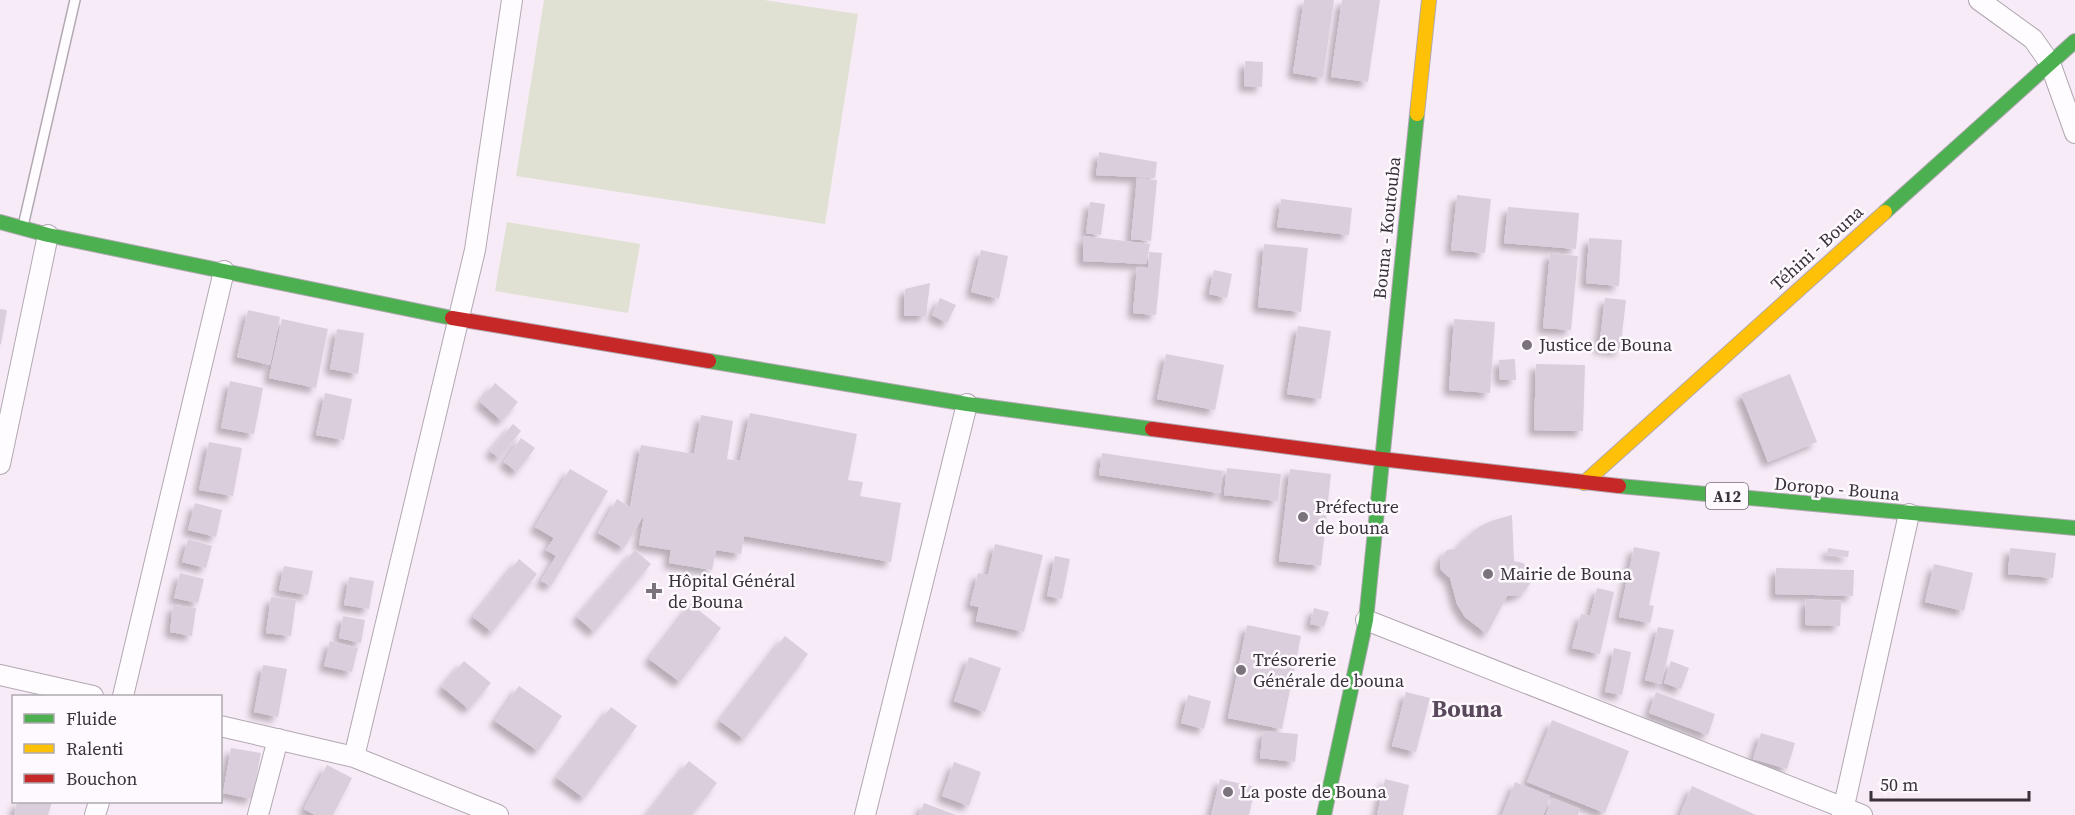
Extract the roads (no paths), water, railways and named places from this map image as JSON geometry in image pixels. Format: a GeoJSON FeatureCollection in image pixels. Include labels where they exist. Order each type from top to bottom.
{"type":"FeatureCollection","features":[{"type":"Feature","properties":{"kind":"street"},"geometry":{"type":"LineString","coordinates":[[354,757],[475,250],[512,0]]}},
{"type":"Feature","properties":{"kind":"street","name":"Bouna - Koutouba"},"geometry":{"type":"LineString","coordinates":[[1324,815],[1366,620],[1380,459],[1429,0]]}},
{"type":"Feature","properties":{"kind":"street"},"geometry":{"type":"LineString","coordinates":[[1979,0],[2033,39],[2050,63],[2075,133]]}},
{"type":"Feature","properties":{"kind":"street","name":"Téhini - Bouna"},"geometry":{"type":"LineString","coordinates":[[1584,483],[2075,41]]}},
{"type":"Feature","properties":{"kind":"street","name":"Doropo - Bouna"},"geometry":{"type":"LineString","coordinates":[[0,222],[22,230],[459,319],[967,404],[1380,459],[1584,483],[2075,528]]}},
{"type":"Feature","properties":{"kind":"street"},"geometry":{"type":"LineString","coordinates":[[0,464],[48,235]]}},
{"type":"Feature","properties":{"kind":"street"},"geometry":{"type":"LineString","coordinates":[[123,695],[224,271]]}},
{"type":"Feature","properties":{"kind":"street"},"geometry":{"type":"LineString","coordinates":[[865,815],[967,404]]}},
{"type":"Feature","properties":{"kind":"street"},"geometry":{"type":"LineString","coordinates":[[1366,620],[1849,813],[1909,514]]}},
{"type":"Feature","properties":{"kind":"street"},"geometry":{"type":"LineString","coordinates":[[0,675],[89,695]]}},
{"type":"Feature","properties":{"kind":"street"},"geometry":{"type":"LineString","coordinates":[[222,726],[354,757],[489,813]]}},
{"type":"Feature","properties":{"kind":"street"},"geometry":{"type":"LineString","coordinates":[[258,815],[278,739]]}},
{"type":"Feature","properties":{"kind":"lane"},"geometry":{"type":"LineString","coordinates":[[22,230],[75,0]]}},
{"type":"Feature","properties":{"kind":"place","name":"Justice de Bouna"},"geometry":{"type":"Point","coordinates":[1527,345]}},
{"type":"Feature","properties":{"kind":"place","name":"Préfecture de bouna"},"geometry":{"type":"Point","coordinates":[1303,517]}},
{"type":"Feature","properties":{"kind":"place","name":"Mairie de Bouna"},"geometry":{"type":"Point","coordinates":[1488,574]}},
{"type":"Feature","properties":{"kind":"place","name":"Hôpital Général de Bouna"},"geometry":{"type":"Point","coordinates":[654,591]}},
{"type":"Feature","properties":{"kind":"place","name":"Trésorerie Générale de bouna"},"geometry":{"type":"Point","coordinates":[1241,670]}},
{"type":"Feature","properties":{"kind":"place","name":"La poste de Bouna"},"geometry":{"type":"Point","coordinates":[1228,792]}},
{"type":"Feature","properties":{"kind":"district","name":"Bouna"},"geometry":{"type":"Point","coordinates":[1467,709]}}]}
